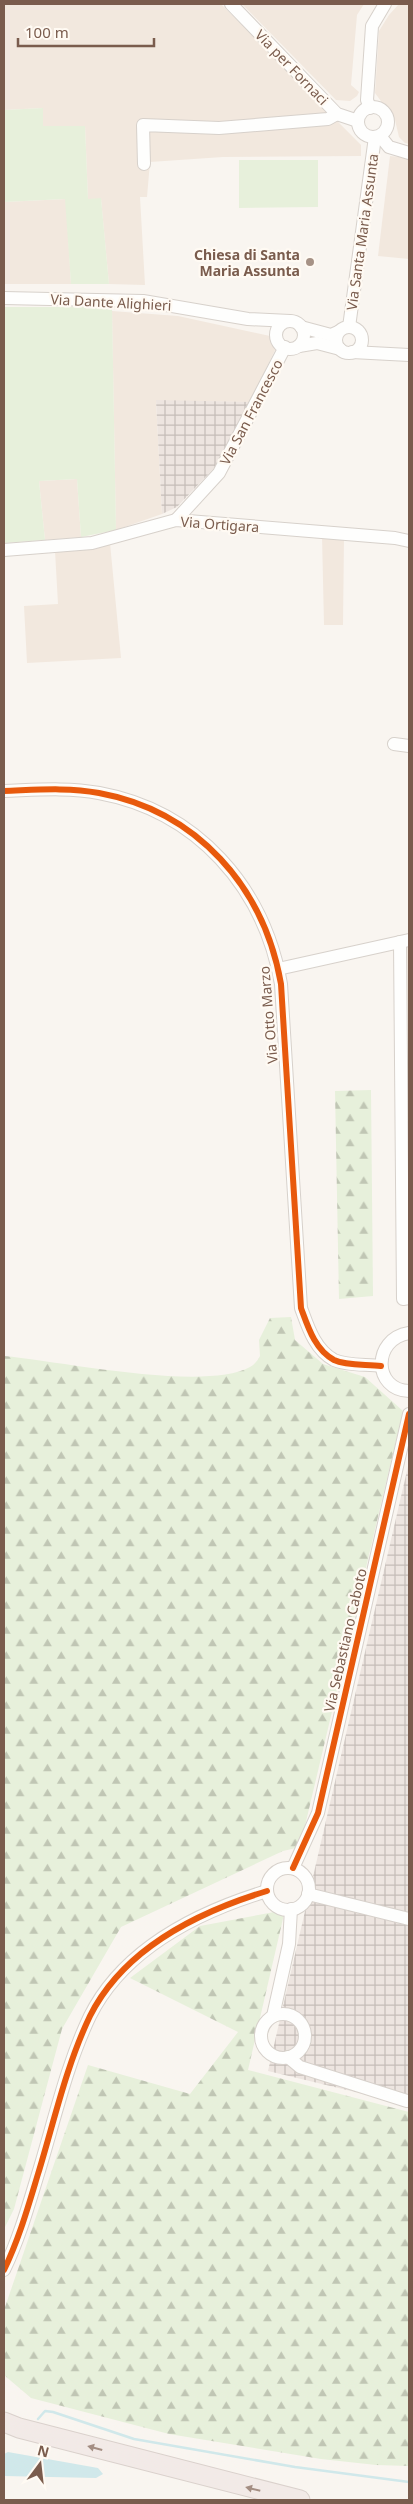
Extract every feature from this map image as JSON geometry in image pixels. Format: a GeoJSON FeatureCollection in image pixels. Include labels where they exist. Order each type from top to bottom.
{"type":"FeatureCollection","features":[{"type":"Feature","properties":{"kind":"highway"},"geometry":{"type":"LineString","coordinates":[[4,2422],[28,2431],[300,2500]]}},
{"type":"Feature","properties":{"kind":"street","name":"Via per Fornaci"},"geometry":{"type":"LineString","coordinates":[[231,4],[337,114],[345,119],[358,122],[361,131],[377,137],[388,147],[409,153]]}},
{"type":"Feature","properties":{"kind":"street"},"geometry":{"type":"LineString","coordinates":[[370,108],[367,100],[372,26],[385,4]]}},
{"type":"Feature","properties":{"kind":"street"},"geometry":{"type":"LineString","coordinates":[[358,122],[362,113],[370,108],[380,110],[387,118],[387,128],[377,137]]}},
{"type":"Feature","properties":{"kind":"street"},"geometry":{"type":"LineString","coordinates":[[144,164],[143,125],[249,127],[328,119],[337,114]]}},
{"type":"Feature","properties":{"kind":"street","name":"Via Santa Maria Assunta"},"geometry":{"type":"LineString","coordinates":[[343,330],[377,137]]}},
{"type":"Feature","properties":{"kind":"street","name":"Via Dante Alighieri"},"geometry":{"type":"LineString","coordinates":[[4,298],[143,301],[194,308],[248,319],[296,324],[331,334],[343,330],[357,330],[381,352]]}},
{"type":"Feature","properties":{"kind":"street","name":"Via Dante Alighieri"},"geometry":{"type":"LineString","coordinates":[[248,319],[265,327],[281,342]]}},
{"type":"Feature","properties":{"kind":"street"},"geometry":{"type":"LineString","coordinates":[[298,346],[304,338],[296,324],[281,325],[281,342],[298,346],[317,343],[352,352],[381,352],[409,355]]}},
{"type":"Feature","properties":{"kind":"street"},"geometry":{"type":"LineString","coordinates":[[340,349],[336,341],[343,330]]}},
{"type":"Feature","properties":{"kind":"street"},"geometry":{"type":"LineString","coordinates":[[352,352],[361,343],[360,334]]}},
{"type":"Feature","properties":{"kind":"street","name":"Via San Francesco"},"geometry":{"type":"LineString","coordinates":[[176,520],[219,473],[281,342]]}},
{"type":"Feature","properties":{"kind":"street","name":"Via Ortigara"},"geometry":{"type":"LineString","coordinates":[[4,550],[92,543],[176,520],[395,538],[409,541]]}},
{"type":"Feature","properties":{"kind":"street"},"geometry":{"type":"LineString","coordinates":[[394,744],[409,746]]}},
{"type":"Feature","properties":{"kind":"street","name":"Via Otto Marzo"},"geometry":{"type":"LineString","coordinates":[[4,791],[64,789],[98,793],[133,802],[180,825],[208,847],[243,886],[268,933],[278,969],[282,1002],[301,1308],[307,1328],[314,1341],[334,1360],[381,1366]]}},
{"type":"Feature","properties":{"kind":"street"},"geometry":{"type":"LineString","coordinates":[[278,969],[405,941],[406,1298]]}},
{"type":"Feature","properties":{"kind":"street"},"geometry":{"type":"LineString","coordinates":[[409,1333],[392,1339],[386,1347],[381,1366],[389,1382],[396,1388],[409,1391]]}},
{"type":"Feature","properties":{"kind":"street","name":"Via Sebastiano Caboto"},"geometry":{"type":"LineString","coordinates":[[293,1868],[318,1813],[409,1414]]}},
{"type":"Feature","properties":{"kind":"street"},"geometry":{"type":"LineString","coordinates":[[293,1868],[304,1876],[307,1881],[308,1894],[302,1904],[291,1909],[284,1909],[273,1903],[267,1891],[270,1878],[274,1873],[280,1869],[293,1868]]}},
{"type":"Feature","properties":{"kind":"street"},"geometry":{"type":"LineString","coordinates":[[4,2270],[22,2227],[77,2047],[102,1995],[138,1956],[161,1939],[202,1915],[229,1903],[267,1891]]}},
{"type":"Feature","properties":{"kind":"street"},"geometry":{"type":"LineString","coordinates":[[308,1894],[409,1919]]}},
{"type":"Feature","properties":{"kind":"street"},"geometry":{"type":"LineString","coordinates":[[291,1909],[289,1944],[273,2016],[264,2026],[262,2040],[264,2046],[274,2056],[288,2057],[300,2067],[408,2101]]}},
{"type":"Feature","properties":{"kind":"street"},"geometry":{"type":"LineString","coordinates":[[273,2016],[288,2015],[294,2018],[303,2028],[305,2036],[300,2049],[288,2057]]}},
{"type":"Feature","properties":{"kind":"shaded area"},"geometry":{"type":"Polygon","coordinates":[[[4,4],[221,4],[361,145],[361,156],[223,157],[150,162],[147,197],[140,197],[145,285],[109,284],[101,199],[88,199],[85,126],[42,126],[43,108],[4,110],[4,4]]]}},
{"type":"Feature","properties":{"kind":"shaded area"},"geometry":{"type":"Polygon","coordinates":[[[242,4],[364,4],[357,15],[351,85],[359,92],[357,96],[350,101],[336,100],[242,4]]]}},
{"type":"Feature","properties":{"kind":"shaded area"},"geometry":{"type":"Polygon","coordinates":[[[399,4],[409,4],[409,144],[399,137],[395,120],[375,93],[379,31],[399,4]]]}},
{"type":"Feature","properties":{"kind":"shaded area"},"geometry":{"type":"Polygon","coordinates":[[[390,156],[409,158],[409,259],[378,256],[390,156]]]}},
{"type":"Feature","properties":{"kind":"shaded area"},"geometry":{"type":"Polygon","coordinates":[[[66,199],[71,284],[4,284],[4,202],[66,199]]]}},
{"type":"Feature","properties":{"kind":"shaded area"},"geometry":{"type":"Polygon","coordinates":[[[112,311],[178,316],[270,336],[277,346],[250,402],[156,401],[162,514],[116,530],[112,311]]]}},
{"type":"Feature","properties":{"kind":"shaded area"},"geometry":{"type":"Polygon","coordinates":[[[156,400],[250,402],[214,468],[177,507],[162,514],[156,400]]]}},
{"type":"Feature","properties":{"kind":"shaded area"},"geometry":{"type":"Polygon","coordinates":[[[77,479],[81,537],[45,540],[39,481],[77,479]]]}},
{"type":"Feature","properties":{"kind":"shaded area"},"geometry":{"type":"Polygon","coordinates":[[[322,536],[344,538],[343,625],[324,625],[322,536]]]}},
{"type":"Feature","properties":{"kind":"shaded area"},"geometry":{"type":"Polygon","coordinates":[[[110,543],[121,658],[27,663],[24,606],[58,604],[55,551],[110,543]]]}},
{"type":"Feature","properties":{"kind":"shaded area"},"geometry":{"type":"Polygon","coordinates":[[[409,944],[409,1292],[407,1293],[406,945],[409,944]]]}},
{"type":"Feature","properties":{"kind":"shaded area"},"geometry":{"type":"Polygon","coordinates":[[[409,1462],[409,2105],[268,2071],[409,1462]]]}},
{"type":"Feature","properties":{"kind":"green space"},"geometry":{"type":"Polygon","coordinates":[[[43,108],[43,126],[85,126],[88,199],[101,198],[109,284],[71,284],[65,199],[4,202],[4,110],[43,108]]]}},
{"type":"Feature","properties":{"kind":"green space"},"geometry":{"type":"Polygon","coordinates":[[[239,160],[318,160],[318,207],[239,208],[239,160]]]}},
{"type":"Feature","properties":{"kind":"green space"},"geometry":{"type":"Polygon","coordinates":[[[4,307],[112,307],[116,530],[81,537],[77,479],[39,481],[45,540],[4,543],[4,307]]]}},
{"type":"Feature","properties":{"kind":"green space"},"geometry":{"type":"Polygon","coordinates":[[[371,1090],[373,1296],[339,1299],[335,1091],[371,1090]]]}},
{"type":"Feature","properties":{"kind":"green space"},"geometry":{"type":"Polygon","coordinates":[[[291,1317],[295,1340],[323,1364],[365,1377],[403,1411],[300,1847],[283,1851],[121,1927],[62,2029],[14,2209],[4,2229],[4,1356],[167,1376],[200,1377],[229,1374],[250,1367],[257,1361],[260,1356],[259,1340],[270,1318],[291,1317]]]}},
{"type":"Feature","properties":{"kind":"green space"},"geometry":{"type":"Polygon","coordinates":[[[285,1910],[248,2070],[409,2112],[409,2466],[376,2465],[321,2459],[169,2434],[31,2398],[4,2375],[4,2310],[88,2065],[190,2094],[238,2032],[130,1978],[200,1926],[285,1910]]]}},
{"type":"Feature","properties":{"kind":"water"},"geometry":{"type":"Polygon","coordinates":[[[8,2452],[98,2468],[103,2474],[96,2478],[4,2476],[4,2454],[8,2452]]]}},
{"type":"Feature","properties":{"kind":"waterway"},"geometry":{"type":"LineString","coordinates":[[38,2419],[45,2411],[53,2412],[134,2439],[295,2467],[409,2482]]}},
{"type":"Feature","properties":{"kind":"cycle path"},"geometry":{"type":"LineString","coordinates":[[4,791],[75,790],[99,793],[134,802],[166,817],[195,836],[220,859],[242,886],[259,916],[272,949],[281,984],[301,1308],[313,1337],[327,1356],[345,1363],[381,1366]]}},
{"type":"Feature","properties":{"kind":"cycle path"},"geometry":{"type":"LineString","coordinates":[[293,1868],[318,1813],[409,1414]]}},
{"type":"Feature","properties":{"kind":"cycle path"},"geometry":{"type":"LineString","coordinates":[[4,2270],[27,2211],[74,2054],[90,2016],[105,1992],[122,1971],[165,1936],[215,1910],[267,1891]]}},
{"type":"Feature","properties":{"kind":"place","name":"Chiesa di Santa Maria Assunta"},"geometry":{"type":"Point","coordinates":[310,262]}}]}
